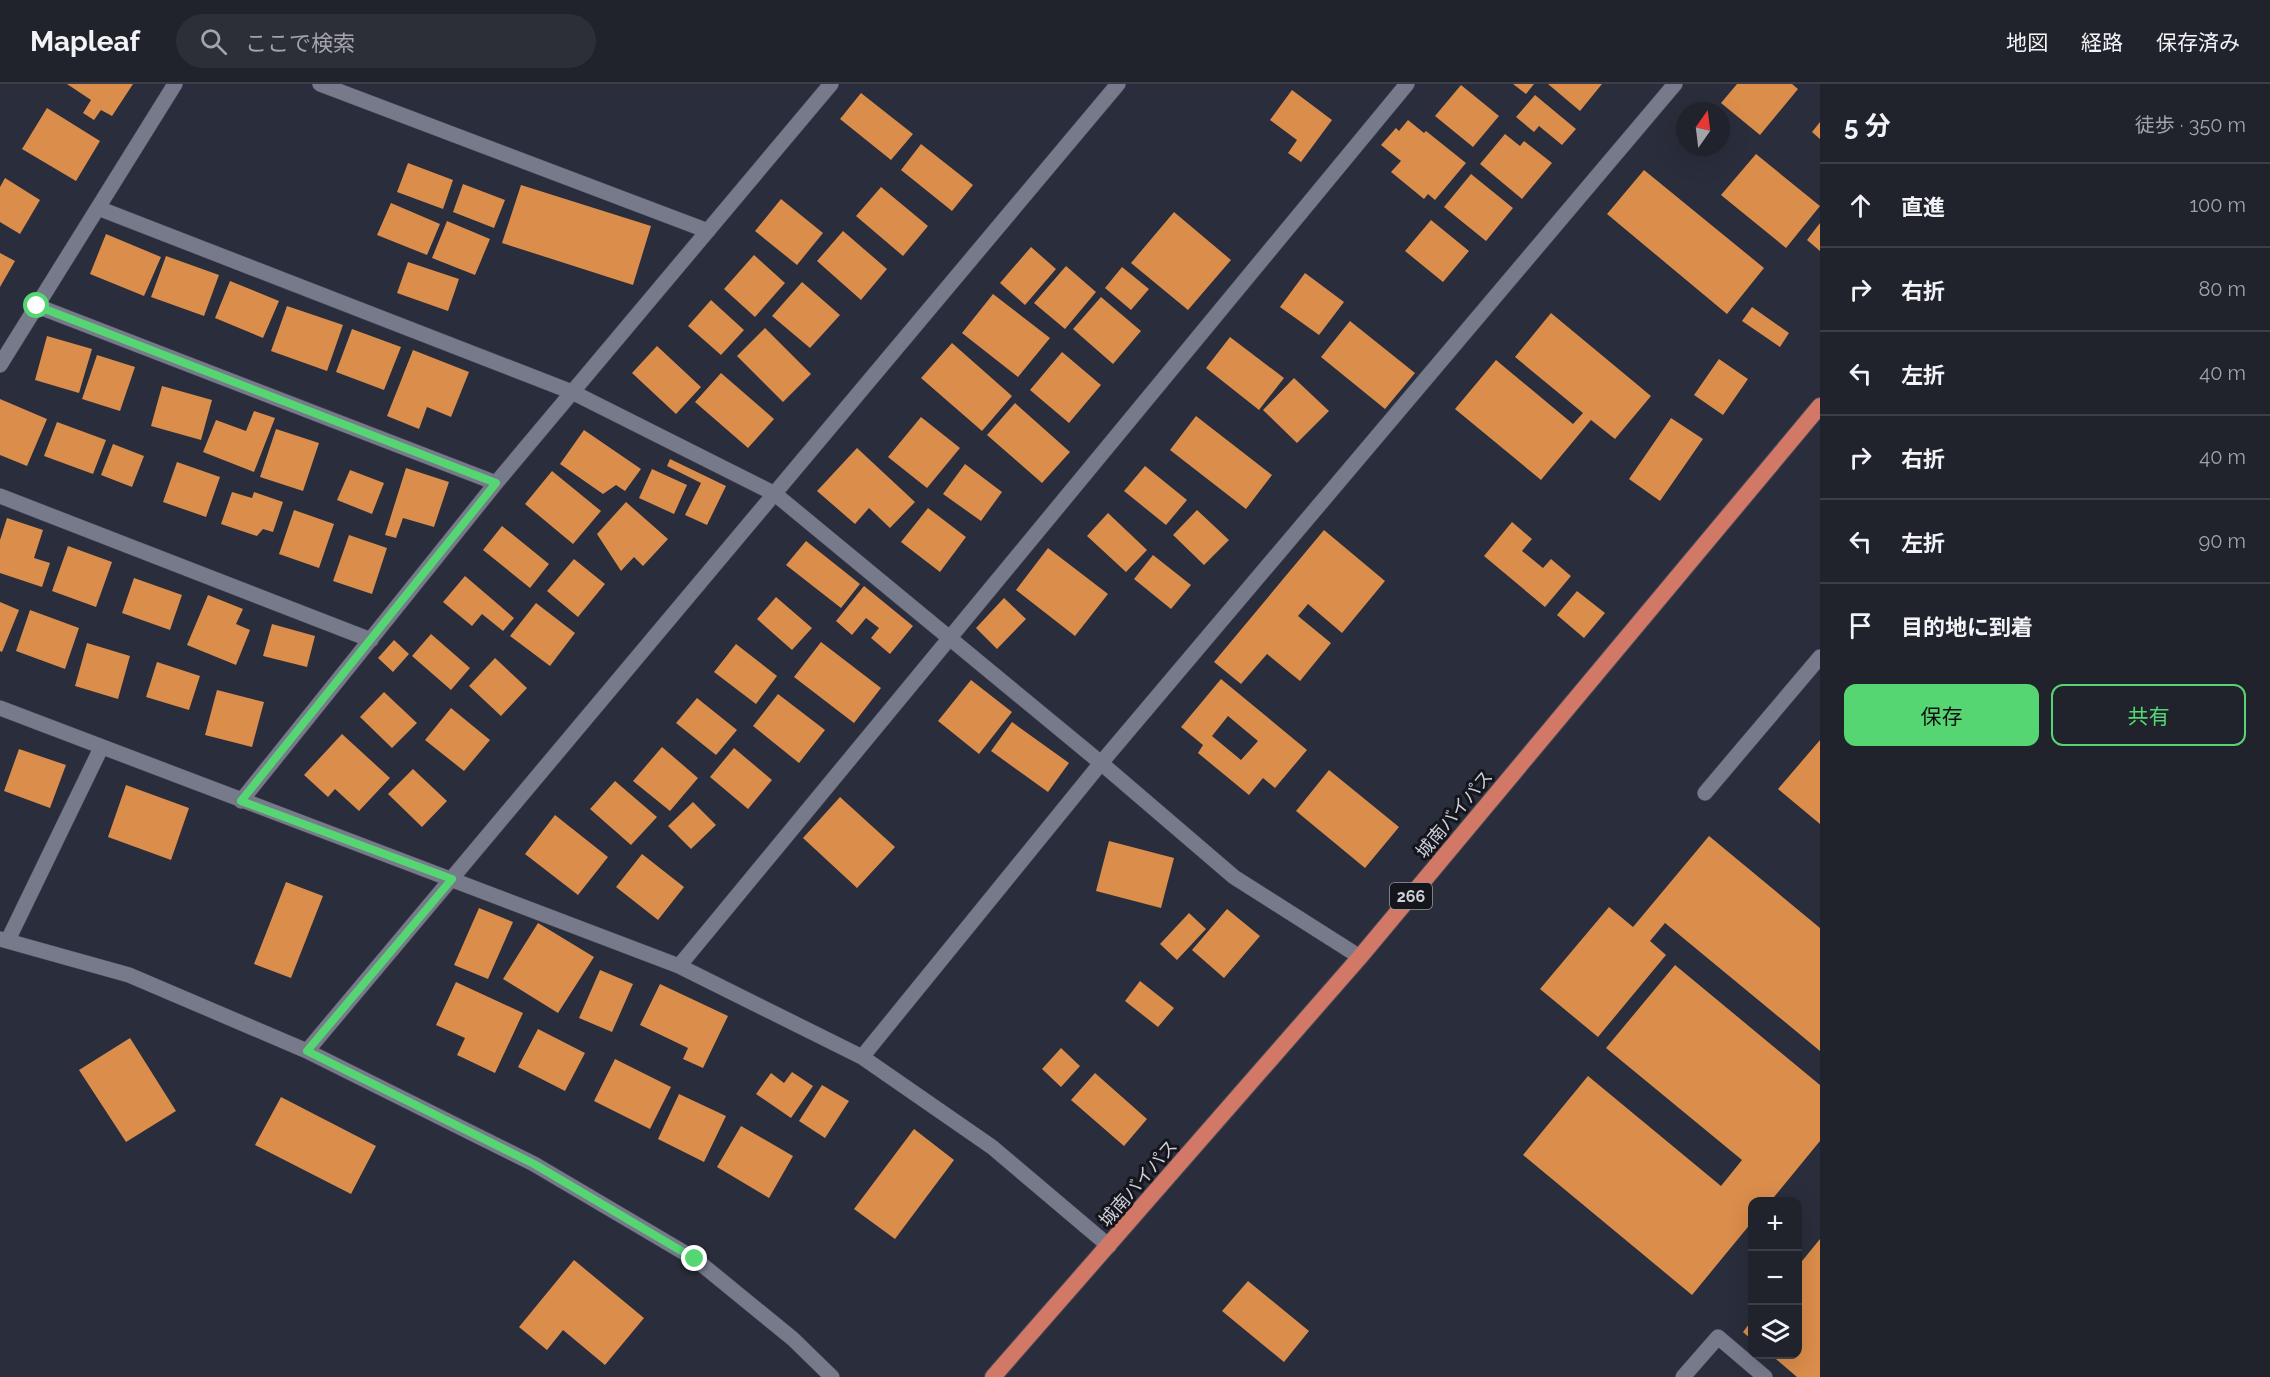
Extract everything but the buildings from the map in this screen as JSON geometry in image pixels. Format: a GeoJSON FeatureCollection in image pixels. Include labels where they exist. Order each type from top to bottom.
{"type":"FeatureCollection","features":[{"type":"Feature","properties":{"kind":"highway","name":"城南バイパス"},"geometry":{"type":"LineString","coordinates":[[993,1377],[1360,957],[1820,406]]}},
{"type":"Feature","properties":{"kind":"street"},"geometry":{"type":"LineString","coordinates":[[0,365],[176,84]]}},
{"type":"Feature","properties":{"kind":"street"},"geometry":{"type":"LineString","coordinates":[[320,84],[708,231]]}},
{"type":"Feature","properties":{"kind":"street"},"geometry":{"type":"LineString","coordinates":[[241,801],[496,483],[831,84]]}},
{"type":"Feature","properties":{"kind":"street"},"geometry":{"type":"LineString","coordinates":[[307,1051],[1118,84]]}},
{"type":"Feature","properties":{"kind":"street"},"geometry":{"type":"LineString","coordinates":[[679,966],[1407,84]]}},
{"type":"Feature","properties":{"kind":"street"},"geometry":{"type":"LineString","coordinates":[[862,1057],[1101,763],[1675,84]]}},
{"type":"Feature","properties":{"kind":"street"},"geometry":{"type":"LineString","coordinates":[[98,208],[572,392],[775,494],[1101,763],[1234,878],[1360,957]]}},
{"type":"Feature","properties":{"kind":"street"},"geometry":{"type":"LineString","coordinates":[[37,306],[496,483]]}},
{"type":"Feature","properties":{"kind":"street"},"geometry":{"type":"LineString","coordinates":[[0,496],[371,640]]}},
{"type":"Feature","properties":{"kind":"street"},"geometry":{"type":"LineString","coordinates":[[1705,793],[1820,657]]}},
{"type":"Feature","properties":{"kind":"street"},"geometry":{"type":"LineString","coordinates":[[0,708],[679,966],[862,1057],[992,1147],[1108,1246]]}},
{"type":"Feature","properties":{"kind":"street"},"geometry":{"type":"LineString","coordinates":[[101,748],[4,939],[129,975],[307,1051],[534,1164],[695,1259],[793,1339],[832,1377]]}},
{"type":"Feature","properties":{"kind":"street"},"geometry":{"type":"LineString","coordinates":[[1683,1377],[1718,1337],[1765,1377]]}},
{"type":"Feature","properties":{"kind":"route"},"geometry":{"type":"LineString","coordinates":[[37,306],[496,483],[241,801],[452,879],[307,1051],[534,1164],[695,1259]]}}]}
